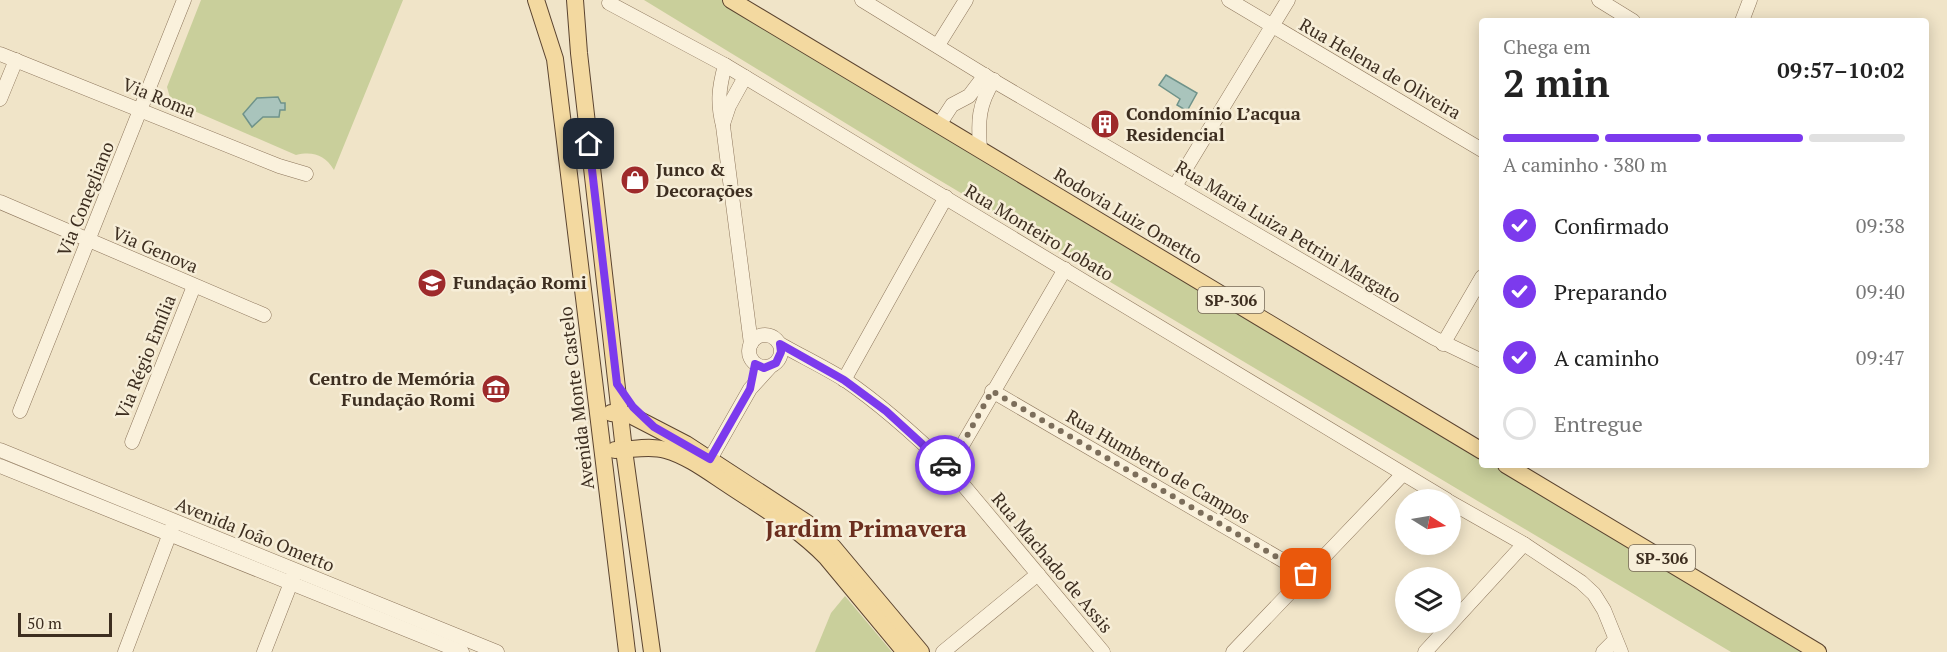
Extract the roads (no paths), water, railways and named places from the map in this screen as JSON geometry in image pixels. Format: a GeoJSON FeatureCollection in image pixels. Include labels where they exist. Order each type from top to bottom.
{"type":"FeatureCollection","features":[{"type":"Feature","properties":{"kind":"main road","name":"Avenida Monte Castelo"},"geometry":{"type":"LineString","coordinates":[[536,0],[555,59],[627,652]]}},
{"type":"Feature","properties":{"kind":"main road"},"geometry":{"type":"LineString","coordinates":[[574,0],[624,450],[651,652]]}},
{"type":"Feature","properties":{"kind":"main road","name":"Rodovia Luiz Ometto"},"geometry":{"type":"LineString","coordinates":[[731,0],[1479,449]]}},
{"type":"Feature","properties":{"kind":"main road","name":"Rodovia Luiz Ometto"},"geometry":{"type":"LineString","coordinates":[[740,0],[755,14]]}},
{"type":"Feature","properties":{"kind":"main road"},"geometry":{"type":"LineString","coordinates":[[555,59],[557,49],[563,44],[573,46],[579,53]]}},
{"type":"Feature","properties":{"kind":"main road"},"geometry":{"type":"LineString","coordinates":[[617,384],[633,407],[654,427]]}},
{"type":"Feature","properties":{"kind":"main road"},"geometry":{"type":"LineString","coordinates":[[598,414],[620,412],[654,427],[814,544],[905,652]]}},
{"type":"Feature","properties":{"kind":"main road"},"geometry":{"type":"LineString","coordinates":[[602,450],[664,449],[707,464],[791,511],[819,533],[833,548],[921,652]]}},
{"type":"Feature","properties":{"kind":"main road","name":"SP-306"},"geometry":{"type":"LineString","coordinates":[[1511,468],[1818,652]]}},
{"type":"Feature","properties":{"kind":"street","name":"Via Conegliano"},"geometry":{"type":"LineString","coordinates":[[20,411],[184,0]]}},
{"type":"Feature","properties":{"kind":"street","name":"Rua Maria Luiza Petrini Margato"},"geometry":{"type":"LineString","coordinates":[[862,0],[1443,344],[1479,360]]}},
{"type":"Feature","properties":{"kind":"street"},"geometry":{"type":"LineString","coordinates":[[938,45],[966,0]]}},
{"type":"Feature","properties":{"kind":"street","name":"Rua Helena de Oliveira"},"geometry":{"type":"LineString","coordinates":[[1229,0],[1479,148]]}},
{"type":"Feature","properties":{"kind":"street"},"geometry":{"type":"LineString","coordinates":[[1175,186],[1288,0]]}},
{"type":"Feature","properties":{"kind":"street"},"geometry":{"type":"LineString","coordinates":[[1599,0],[1627,18]]}},
{"type":"Feature","properties":{"kind":"street"},"geometry":{"type":"LineString","coordinates":[[1743,18],[1749,0]]}},
{"type":"Feature","properties":{"kind":"street","name":"Rua Monteiro Lobato"},"geometry":{"type":"LineString","coordinates":[[609,3],[725,65],[1428,489]]}},
{"type":"Feature","properties":{"kind":"street","name":"Via Roma"},"geometry":{"type":"LineString","coordinates":[[0,54],[279,166],[306,174]]}},
{"type":"Feature","properties":{"kind":"street"},"geometry":{"type":"LineString","coordinates":[[0,99],[16,60]]}},
{"type":"Feature","properties":{"kind":"street"},"geometry":{"type":"LineString","coordinates":[[725,65],[718,90],[719,111],[723,126],[747,310],[751,344],[749,355],[759,367],[774,364]]}},
{"type":"Feature","properties":{"kind":"street"},"geometry":{"type":"LineString","coordinates":[[723,126],[729,106],[745,77]]}},
{"type":"Feature","properties":{"kind":"street"},"geometry":{"type":"LineString","coordinates":[[939,125],[952,105],[969,96],[989,77]]}},
{"type":"Feature","properties":{"kind":"street"},"geometry":{"type":"LineString","coordinates":[[980,150],[980,111],[989,77]]}},
{"type":"Feature","properties":{"kind":"street"},"geometry":{"type":"LineString","coordinates":[[844,380],[946,198]]}},
{"type":"Feature","properties":{"kind":"street","name":"Via Genova"},"geometry":{"type":"LineString","coordinates":[[0,202],[264,315]]}},
{"type":"Feature","properties":{"kind":"street"},"geometry":{"type":"LineString","coordinates":[[949,468],[1065,269]]}},
{"type":"Feature","properties":{"kind":"street"},"geometry":{"type":"LineString","coordinates":[[1443,344],[1479,282]]}},
{"type":"Feature","properties":{"kind":"street","name":"Via Régio Emília"},"geometry":{"type":"LineString","coordinates":[[132,442],[194,286]]}},
{"type":"Feature","properties":{"kind":"street"},"geometry":{"type":"LineString","coordinates":[[707,464],[750,389],[774,364],[781,352],[780,344],[768,335],[747,310]]}},
{"type":"Feature","properties":{"kind":"street"},"geometry":{"type":"LineString","coordinates":[[751,344],[758,337],[768,335]]}},
{"type":"Feature","properties":{"kind":"street","name":"Rua Machado de Assis"},"geometry":{"type":"LineString","coordinates":[[780,344],[844,380],[886,411],[949,468],[1103,652]]}},
{"type":"Feature","properties":{"kind":"street","name":"Rua Machado de Assis"},"geometry":{"type":"LineString","coordinates":[[774,364],[809,360]]}},
{"type":"Feature","properties":{"kind":"street"},"geometry":{"type":"LineString","coordinates":[[750,389],[755,364]]}},
{"type":"Feature","properties":{"kind":"street","name":"Rua Humberto de Campos"},"geometry":{"type":"LineString","coordinates":[[992,391],[1306,574]]}},
{"type":"Feature","properties":{"kind":"street"},"geometry":{"type":"LineString","coordinates":[[0,467],[3,452]]}},
{"type":"Feature","properties":{"kind":"street","name":"Avenida João Ometto"},"geometry":{"type":"LineString","coordinates":[[3,452],[175,521],[294,577],[461,648],[497,652]]}},
{"type":"Feature","properties":{"kind":"street","name":"Avenida João Ometto"},"geometry":{"type":"LineString","coordinates":[[0,467],[170,535],[294,577]]}},
{"type":"Feature","properties":{"kind":"street"},"geometry":{"type":"LineString","coordinates":[[1233,652],[1403,474]]}},
{"type":"Feature","properties":{"kind":"street"},"geometry":{"type":"LineString","coordinates":[[1461,508],[1524,544],[1581,582],[1594,594],[1604,609],[1618,646],[1603,652]]}},
{"type":"Feature","properties":{"kind":"street"},"geometry":{"type":"LineString","coordinates":[[125,652],[175,521]]}},
{"type":"Feature","properties":{"kind":"street"},"geometry":{"type":"LineString","coordinates":[[1425,652],[1524,544]]}},
{"type":"Feature","properties":{"kind":"street"},"geometry":{"type":"LineString","coordinates":[[943,652],[1038,574]]}},
{"type":"Feature","properties":{"kind":"street"},"geometry":{"type":"LineString","coordinates":[[264,652],[294,577]]}},
{"type":"Feature","properties":{"kind":"water"},"geometry":{"type":"Polygon","coordinates":[[[1166,75],[1197,93],[1187,111],[1177,105],[1180,99],[1159,85],[1166,75]]]}},
{"type":"Feature","properties":{"kind":"water"},"geometry":{"type":"Polygon","coordinates":[[[278,97],[281,103],[285,103],[285,110],[280,110],[279,117],[263,117],[252,127],[243,114],[257,98],[278,97]]]}},
{"type":"Feature","properties":{"kind":"place","name":"Condomínio L’acqua Residencial"},"geometry":{"type":"Point","coordinates":[1105,124]}},
{"type":"Feature","properties":{"kind":"place","name":"Junco & Decorações"},"geometry":{"type":"Point","coordinates":[635,180]}},
{"type":"Feature","properties":{"kind":"place","name":"Fundação Romi"},"geometry":{"type":"Point","coordinates":[432,283]}},
{"type":"Feature","properties":{"kind":"place","name":"Centro de Memória Fundação Romi"},"geometry":{"type":"Point","coordinates":[496,389]}},
{"type":"Feature","properties":{"kind":"district","name":"Jardim Primavera"},"geometry":{"type":"Point","coordinates":[866,529]}}]}
